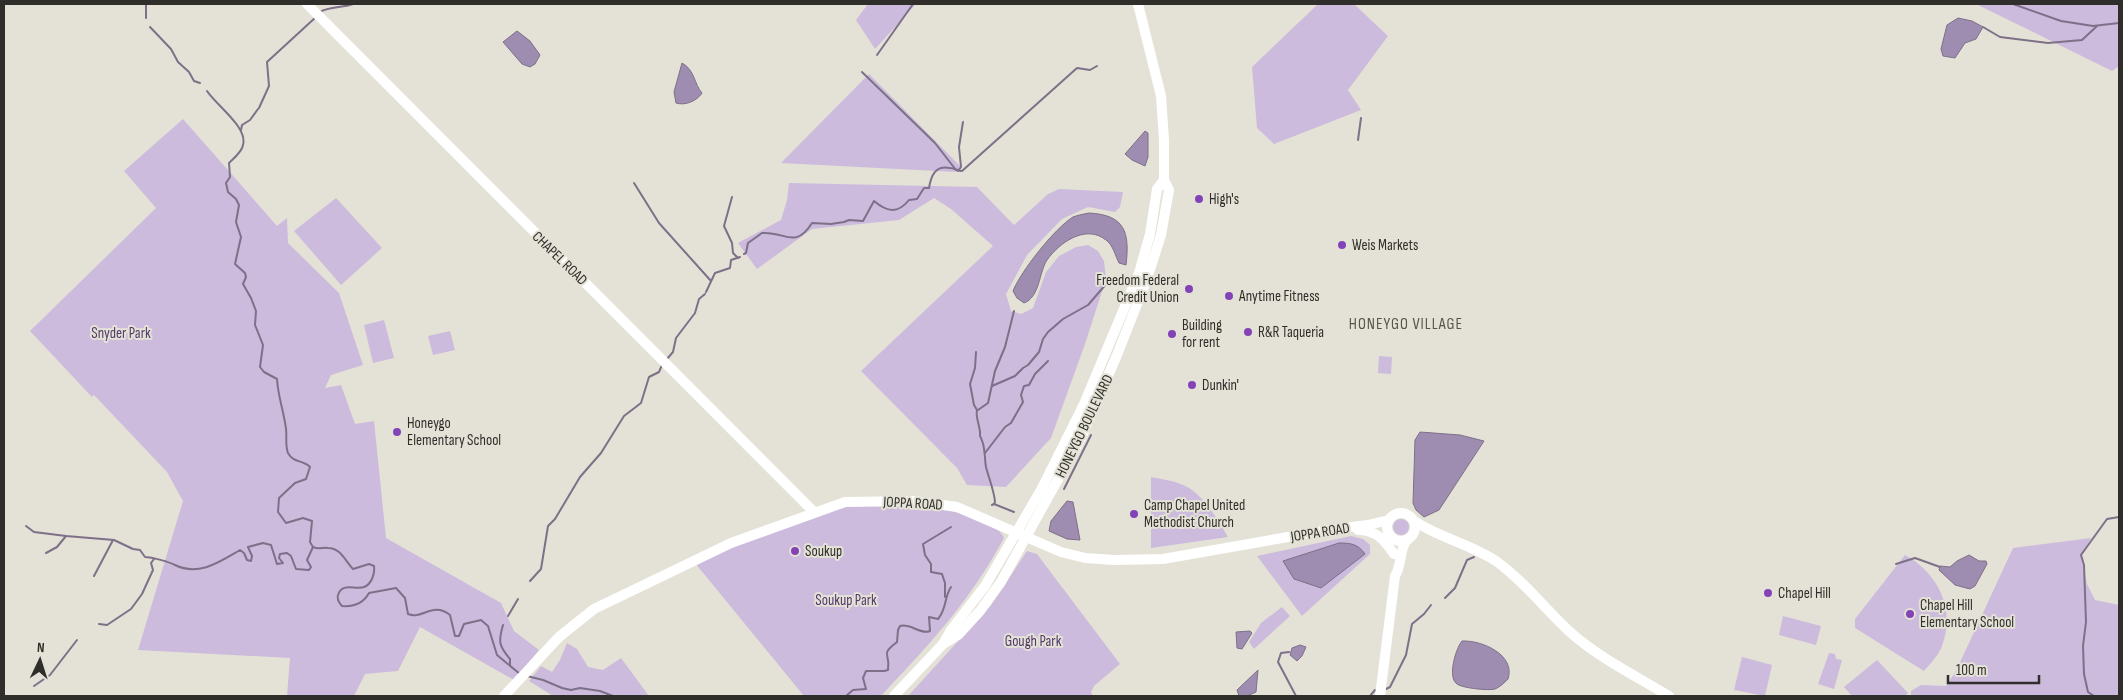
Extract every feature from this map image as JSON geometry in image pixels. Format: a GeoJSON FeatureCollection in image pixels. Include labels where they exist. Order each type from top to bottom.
{"type":"FeatureCollection","features":[{"type":"Feature","properties":{"kind":"street","name":"CHAPEL ROAD"},"geometry":{"type":"LineString","coordinates":[[307,4],[814,512]]}},
{"type":"Feature","properties":{"kind":"street","name":"HONEYGO BOULEVARD"},"geometry":{"type":"LineString","coordinates":[[942,644],[958,634],[980,611],[1001,582],[1027,537],[1095,408],[1148,279],[1161,235],[1169,190],[1164,180],[1161,96],[1138,4]]}},
{"type":"Feature","properties":{"kind":"street","name":"HONEYGO BOULEVARD"},"geometry":{"type":"LineString","coordinates":[[894,696],[942,644],[950,630],[991,577],[1065,443],[1103,362],[1139,273],[1150,234],[1157,189],[1164,180]]}},
{"type":"Feature","properties":{"kind":"street","name":"JOPPA ROAD"},"geometry":{"type":"LineString","coordinates":[[504,696],[573,624],[594,610],[731,542],[844,502],[933,503],[965,509],[1053,549],[1075,556],[1104,560],[1134,560],[1183,556],[1338,528],[1368,525],[1389,520],[1394,514],[1402,513],[1436,534],[1463,543],[1494,560],[1522,582],[1581,641],[1670,696]]}},
{"type":"Feature","properties":{"kind":"street"},"geometry":{"type":"LineString","coordinates":[[1389,520],[1394,554],[1392,570],[1395,576]]}},
{"type":"Feature","properties":{"kind":"street"},"geometry":{"type":"LineString","coordinates":[[1380,696],[1395,576],[1398,571],[1402,551],[1415,529],[1414,521]]}},
{"type":"Feature","properties":{"kind":"street","name":"JOPPA ROAD"},"geometry":{"type":"LineString","coordinates":[[1368,525],[1397,541],[1436,534]]}},
{"type":"Feature","properties":{"kind":"street"},"geometry":{"type":"LineString","coordinates":[[1338,528],[1341,531],[1361,530],[1374,533],[1383,539],[1394,554]]}},
{"type":"Feature","properties":{"kind":"green space"},"geometry":{"type":"Polygon","coordinates":[[[868,4],[916,4],[875,49],[856,20],[868,4]]]}},
{"type":"Feature","properties":{"kind":"green space"},"geometry":{"type":"Polygon","coordinates":[[[1318,4],[1354,4],[1388,36],[1348,90],[1361,110],[1274,144],[1257,128],[1252,67],[1318,4]]]}},
{"type":"Feature","properties":{"kind":"green space"},"geometry":{"type":"Polygon","coordinates":[[[1976,4],[2119,4],[2119,66],[2112,71],[1976,4]]]}},
{"type":"Feature","properties":{"kind":"green space"},"geometry":{"type":"Polygon","coordinates":[[[869,74],[961,167],[956,172],[781,163],[869,74]]]}},
{"type":"Feature","properties":{"kind":"green space","name":"Snyder Park"},"geometry":{"type":"Polygon","coordinates":[[[183,119],[277,226],[287,218],[288,243],[339,293],[363,365],[331,375],[325,388],[341,385],[355,424],[374,421],[386,538],[501,603],[514,631],[539,650],[514,680],[420,627],[398,671],[365,674],[354,696],[287,696],[290,658],[138,650],[183,501],[167,472],[94,395],[92,397],[30,331],[156,208],[124,171],[183,119]]]}},
{"type":"Feature","properties":{"kind":"green space"},"geometry":{"type":"Polygon","coordinates":[[[789,183],[977,187],[1014,225],[1048,194],[1059,189],[1123,192],[1120,207],[1115,212],[1088,207],[1062,219],[1027,255],[1006,294],[1011,311],[1021,314],[1033,308],[1046,272],[1059,256],[1076,247],[1088,245],[1098,251],[1104,261],[1106,279],[1051,438],[1006,487],[967,485],[957,468],[861,371],[993,246],[951,209],[934,198],[899,220],[812,229],[757,269],[738,243],[781,220],[787,200],[789,183]]]}},
{"type":"Feature","properties":{"kind":"green space"},"geometry":{"type":"Polygon","coordinates":[[[336,198],[382,248],[341,285],[294,231],[336,198]]]}},
{"type":"Feature","properties":{"kind":"green space"},"geometry":{"type":"Polygon","coordinates":[[[384,320],[394,358],[373,363],[364,325],[384,320]]]}},
{"type":"Feature","properties":{"kind":"green space"},"geometry":{"type":"Polygon","coordinates":[[[450,331],[455,350],[433,355],[428,336],[450,331]]]}},
{"type":"Feature","properties":{"kind":"green space"},"geometry":{"type":"Polygon","coordinates":[[[1379,356],[1392,357],[1391,374],[1378,373],[1379,356]]]}},
{"type":"Feature","properties":{"kind":"green space"},"geometry":{"type":"Polygon","coordinates":[[[1151,477],[1178,483],[1194,491],[1208,506],[1228,537],[1151,548],[1151,477]]]}},
{"type":"Feature","properties":{"kind":"green space","name":"Soukup Park"},"geometry":{"type":"Polygon","coordinates":[[[887,503],[949,510],[994,528],[1004,538],[963,602],[932,640],[881,696],[804,696],[695,563],[715,553],[848,505],[887,503]]]}},
{"type":"Feature","properties":{"kind":"green space"},"geometry":{"type":"Polygon","coordinates":[[[1398,519],[1404,519],[1409,524],[1407,533],[1398,535],[1393,530],[1393,524],[1398,519]]]}},
{"type":"Feature","properties":{"kind":"green space"},"geometry":{"type":"Polygon","coordinates":[[[1351,536],[1363,539],[1370,545],[1370,554],[1302,616],[1257,556],[1351,536]]]}},
{"type":"Feature","properties":{"kind":"green space"},"geometry":{"type":"Polygon","coordinates":[[[2091,538],[2081,556],[2087,584],[2095,600],[2119,605],[2119,696],[1911,696],[1911,691],[1921,685],[1946,686],[1956,671],[2013,548],[2091,538]]]}},
{"type":"Feature","properties":{"kind":"green space","name":"Gough Park"},"geometry":{"type":"Polygon","coordinates":[[[1027,551],[1037,554],[1120,664],[1094,686],[1091,692],[1093,696],[908,696],[991,605],[1027,551]]]}},
{"type":"Feature","properties":{"kind":"green space"},"geometry":{"type":"Polygon","coordinates":[[[1905,555],[1927,572],[1935,582],[1945,606],[1947,619],[1942,646],[1924,671],[1855,628],[1855,619],[1905,555]]]}},
{"type":"Feature","properties":{"kind":"green space"},"geometry":{"type":"Polygon","coordinates":[[[1282,607],[1290,616],[1254,649],[1249,642],[1261,623],[1282,607]]]}},
{"type":"Feature","properties":{"kind":"green space"},"geometry":{"type":"Polygon","coordinates":[[[1783,616],[1821,626],[1816,645],[1779,635],[1783,616]]]}},
{"type":"Feature","properties":{"kind":"green space"},"geometry":{"type":"Polygon","coordinates":[[[567,643],[577,649],[588,667],[603,670],[621,658],[649,696],[553,696],[529,681],[541,666],[552,672],[560,660],[567,643]]]}},
{"type":"Feature","properties":{"kind":"green space"},"geometry":{"type":"Polygon","coordinates":[[[1829,653],[1835,654],[1836,659],[1842,660],[1834,689],[1818,684],[1829,653]]]}},
{"type":"Feature","properties":{"kind":"green space"},"geometry":{"type":"Polygon","coordinates":[[[1742,657],[1772,665],[1765,696],[1734,690],[1742,657]]]}},
{"type":"Feature","properties":{"kind":"green space"},"geometry":{"type":"Polygon","coordinates":[[[1877,660],[1908,693],[1905,696],[1852,696],[1844,687],[1877,660]]]}},
{"type":"Feature","properties":{"kind":"shaded area"},"geometry":{"type":"Polygon","coordinates":[[[1958,18],[1972,21],[1983,27],[1976,39],[1965,43],[1955,58],[1943,56],[1941,49],[1947,25],[1958,18]]]}},
{"type":"Feature","properties":{"kind":"shaded area"},"geometry":{"type":"Polygon","coordinates":[[[517,31],[530,41],[540,55],[535,64],[530,67],[522,64],[503,42],[517,31]]]}},
{"type":"Feature","properties":{"kind":"shaded area"},"geometry":{"type":"Polygon","coordinates":[[[682,63],[692,73],[702,93],[694,100],[683,104],[676,103],[674,92],[682,63]]]}},
{"type":"Feature","properties":{"kind":"shaded area"},"geometry":{"type":"Polygon","coordinates":[[[1145,131],[1148,133],[1148,157],[1145,166],[1132,160],[1125,154],[1145,131]]]}},
{"type":"Feature","properties":{"kind":"shaded area"},"geometry":{"type":"Polygon","coordinates":[[[1089,213],[1111,217],[1122,227],[1127,243],[1126,265],[1119,263],[1112,247],[1106,240],[1090,234],[1074,237],[1059,247],[1047,260],[1036,290],[1029,300],[1024,303],[1017,298],[1013,291],[1017,283],[1048,240],[1073,217],[1089,213]]]}},
{"type":"Feature","properties":{"kind":"shaded area"},"geometry":{"type":"Polygon","coordinates":[[[1420,432],[1460,435],[1484,441],[1439,510],[1424,517],[1416,510],[1413,503],[1415,440],[1420,432]]]}},
{"type":"Feature","properties":{"kind":"shaded area"},"geometry":{"type":"Polygon","coordinates":[[[1067,501],[1073,502],[1080,540],[1067,539],[1049,531],[1051,521],[1067,501]]]}},
{"type":"Feature","properties":{"kind":"shaded area"},"geometry":{"type":"Polygon","coordinates":[[[1339,543],[1354,545],[1365,554],[1321,588],[1294,579],[1283,561],[1339,543]]]}},
{"type":"Feature","properties":{"kind":"shaded area"},"geometry":{"type":"Polygon","coordinates":[[[1969,555],[1979,561],[1986,561],[1987,564],[1975,586],[1970,589],[1955,585],[1939,570],[1940,566],[1950,567],[1969,555]]]}},
{"type":"Feature","properties":{"kind":"shaded area"},"geometry":{"type":"Polygon","coordinates":[[[1250,631],[1252,633],[1242,649],[1237,648],[1236,632],[1250,631]]]}},
{"type":"Feature","properties":{"kind":"shaded area"},"geometry":{"type":"Polygon","coordinates":[[[1462,641],[1470,641],[1487,646],[1502,656],[1509,670],[1508,679],[1492,690],[1470,688],[1457,684],[1454,680],[1453,669],[1455,656],[1462,641]]]}},
{"type":"Feature","properties":{"kind":"shaded area"},"geometry":{"type":"Polygon","coordinates":[[[1300,645],[1306,647],[1302,656],[1297,661],[1290,655],[1292,648],[1300,645]]]}},
{"type":"Feature","properties":{"kind":"shaded area"},"geometry":{"type":"Polygon","coordinates":[[[1258,670],[1256,692],[1247,696],[1239,696],[1237,690],[1258,670]]]}},
{"type":"Feature","properties":{"kind":"waterway"},"geometry":{"type":"LineString","coordinates":[[146,4],[146,18]]}},
{"type":"Feature","properties":{"kind":"waterway"},"geometry":{"type":"LineString","coordinates":[[320,12],[353,4]]}},
{"type":"Feature","properties":{"kind":"waterway"},"geometry":{"type":"LineString","coordinates":[[877,55],[913,4]]}},
{"type":"Feature","properties":{"kind":"waterway"},"geometry":{"type":"LineString","coordinates":[[2013,4],[2061,21],[2093,26],[2119,23]]}},
{"type":"Feature","properties":{"kind":"waterway"},"geometry":{"type":"LineString","coordinates":[[259,108],[269,86],[267,62],[316,17]]}},
{"type":"Feature","properties":{"kind":"waterway"},"geometry":{"type":"LineString","coordinates":[[1983,27],[2000,37],[2048,43],[2082,40],[2097,26]]}},
{"type":"Feature","properties":{"kind":"waterway"},"geometry":{"type":"LineString","coordinates":[[150,27],[171,49],[178,62],[189,72],[194,81],[200,83]]}},
{"type":"Feature","properties":{"kind":"waterway"},"geometry":{"type":"LineString","coordinates":[[744,254],[746,253],[748,243],[762,233],[795,238],[806,231],[812,223],[831,224],[849,220],[863,221],[874,201],[887,209],[896,210],[905,205],[909,200],[917,199],[924,188],[929,188],[931,179],[937,170],[952,168],[962,171],[1077,68],[1090,70],[1097,66]]}},
{"type":"Feature","properties":{"kind":"waterway"},"geometry":{"type":"LineString","coordinates":[[862,72],[935,143],[956,170]]}},
{"type":"Feature","properties":{"kind":"waterway"},"geometry":{"type":"LineString","coordinates":[[207,91],[230,116],[241,131],[243,138],[241,150],[229,163],[230,177],[226,183],[228,192],[236,199],[239,205],[236,222],[241,237],[235,264],[245,273],[246,277],[243,284],[256,311],[255,325],[263,345],[260,367],[264,372],[277,379],[288,453],[293,458],[310,467],[306,479],[295,483],[279,498],[278,512],[286,523],[303,518],[312,521],[310,542],[313,547]]}},
{"type":"Feature","properties":{"kind":"waterway"},"geometry":{"type":"LineString","coordinates":[[241,130],[242,125],[250,120],[258,109]]}},
{"type":"Feature","properties":{"kind":"waterway"},"geometry":{"type":"LineString","coordinates":[[1358,140],[1361,118]]}},
{"type":"Feature","properties":{"kind":"waterway"},"geometry":{"type":"LineString","coordinates":[[958,171],[961,167],[959,147],[963,122]]}},
{"type":"Feature","properties":{"kind":"waterway"},"geometry":{"type":"LineString","coordinates":[[634,183],[659,223],[711,281]]}},
{"type":"Feature","properties":{"kind":"waterway"},"geometry":{"type":"LineString","coordinates":[[732,197],[724,226],[732,243],[733,253],[738,258]]}},
{"type":"Feature","properties":{"kind":"waterway"},"geometry":{"type":"LineString","coordinates":[[706,292],[715,273],[730,268],[731,260],[740,257]]}},
{"type":"Feature","properties":{"kind":"waterway"},"geometry":{"type":"LineString","coordinates":[[992,386],[1015,376],[1028,365],[1039,352],[1043,339],[1048,332],[1063,319],[1088,305],[1107,283]]}},
{"type":"Feature","properties":{"kind":"waterway"},"geometry":{"type":"LineString","coordinates":[[667,359],[673,352],[676,338],[695,313],[699,299],[705,294]]}},
{"type":"Feature","properties":{"kind":"waterway"},"geometry":{"type":"LineString","coordinates":[[978,410],[988,403],[995,371],[1005,347],[1014,311]]}},
{"type":"Feature","properties":{"kind":"waterway"},"geometry":{"type":"LineString","coordinates":[[976,352],[975,368],[970,384],[974,405],[977,410],[986,467],[994,493],[994,504]]}},
{"type":"Feature","properties":{"kind":"waterway"},"geometry":{"type":"LineString","coordinates":[[985,453],[1005,427],[1011,423],[1023,402],[1021,395],[1024,386],[1029,385],[1035,374],[1048,361]]}},
{"type":"Feature","properties":{"kind":"waterway"},"geometry":{"type":"LineString","coordinates":[[530,581],[541,569],[548,526],[555,519],[580,477],[601,453],[624,416],[641,403],[649,377],[659,372],[662,365]]}},
{"type":"Feature","properties":{"kind":"waterway"},"geometry":{"type":"LineString","coordinates":[[1064,489],[1091,435]]}},
{"type":"Feature","properties":{"kind":"waterway"},"geometry":{"type":"LineString","coordinates":[[992,505],[994,504],[1014,512]]}},
{"type":"Feature","properties":{"kind":"waterway"},"geometry":{"type":"LineString","coordinates":[[2094,696],[2088,692],[2084,674],[2083,646],[2086,622],[2084,565],[2081,555],[2107,519],[2119,517]]}},
{"type":"Feature","properties":{"kind":"waterway"},"geometry":{"type":"LineString","coordinates":[[26,526],[34,532],[114,540],[133,549],[140,550],[145,557],[193,569],[209,566],[240,550],[244,553],[247,560],[251,561],[252,556],[248,547],[263,543],[271,545],[277,564],[283,563],[279,558],[280,554],[287,553],[291,556],[296,569],[309,570],[311,567],[307,560],[313,547]]}},
{"type":"Feature","properties":{"kind":"waterway"},"geometry":{"type":"LineString","coordinates":[[945,597],[945,583],[942,574],[931,572],[931,564],[925,555],[923,544],[951,527]]}},
{"type":"Feature","properties":{"kind":"waterway"},"geometry":{"type":"LineString","coordinates":[[46,553],[57,547],[66,536]]}},
{"type":"Feature","properties":{"kind":"waterway"},"geometry":{"type":"LineString","coordinates":[[94,576],[113,540]]}},
{"type":"Feature","properties":{"kind":"waterway"},"geometry":{"type":"LineString","coordinates":[[313,547],[336,550],[353,569],[369,564],[374,566],[372,578],[367,586],[346,588],[340,591],[338,598],[342,606],[358,604],[369,593],[396,588],[405,598],[408,614],[418,615],[438,610],[450,615],[455,636],[459,636],[464,624],[481,620],[488,626],[497,655],[520,674]]}},
{"type":"Feature","properties":{"kind":"waterway"},"geometry":{"type":"LineString","coordinates":[[1445,598],[1455,588],[1467,560],[1474,557]]}},
{"type":"Feature","properties":{"kind":"waterway"},"geometry":{"type":"LineString","coordinates":[[1896,564],[1915,558],[1940,567]]}},
{"type":"Feature","properties":{"kind":"waterway"},"geometry":{"type":"LineString","coordinates":[[99,624],[107,625],[131,609],[142,594],[153,570],[151,563],[154,559]]}},
{"type":"Feature","properties":{"kind":"waterway"},"geometry":{"type":"LineString","coordinates":[[846,696],[853,690],[866,689],[863,678],[866,671],[888,670],[887,652],[897,642],[900,626],[908,626],[926,632],[930,631],[929,617],[938,619],[941,615],[951,587]]}},
{"type":"Feature","properties":{"kind":"waterway"},"geometry":{"type":"LineString","coordinates":[[508,616],[518,599]]}},
{"type":"Feature","properties":{"kind":"waterway"},"geometry":{"type":"LineString","coordinates":[[1386,689],[1390,687],[1406,655],[1412,624],[1431,605]]}},
{"type":"Feature","properties":{"kind":"waterway"},"geometry":{"type":"LineString","coordinates":[[503,625],[500,644],[510,659],[510,665]]}},
{"type":"Feature","properties":{"kind":"waterway"},"geometry":{"type":"LineString","coordinates":[[34,686],[50,675],[77,640]]}},
{"type":"Feature","properties":{"kind":"waterway"},"geometry":{"type":"LineString","coordinates":[[1289,652],[1281,653],[1278,662],[1296,696]]}},
{"type":"Feature","properties":{"kind":"waterway"},"geometry":{"type":"LineString","coordinates":[[527,676],[562,688],[600,691],[613,696]]}},
{"type":"Feature","properties":{"kind":"waterway"},"geometry":{"type":"LineString","coordinates":[[1370,696],[1375,690]]}},
{"type":"Feature","properties":{"kind":"place","name":"High's"},"geometry":{"type":"Point","coordinates":[1199,199]}},
{"type":"Feature","properties":{"kind":"place","name":"Weis Markets"},"geometry":{"type":"Point","coordinates":[1342,245]}},
{"type":"Feature","properties":{"kind":"place","name":"Freedom Federal Credit Union"},"geometry":{"type":"Point","coordinates":[1189,289]}},
{"type":"Feature","properties":{"kind":"place","name":"Anytime Fitness"},"geometry":{"type":"Point","coordinates":[1229,296]}},
{"type":"Feature","properties":{"kind":"place","name":"R&R Taqueria"},"geometry":{"type":"Point","coordinates":[1248,332]}},
{"type":"Feature","properties":{"kind":"place","name":"Building for rent"},"geometry":{"type":"Point","coordinates":[1172,334]}},
{"type":"Feature","properties":{"kind":"place","name":"Dunkin'"},"geometry":{"type":"Point","coordinates":[1192,385]}},
{"type":"Feature","properties":{"kind":"place","name":"Honeygo Elementary School"},"geometry":{"type":"Point","coordinates":[397,432]}},
{"type":"Feature","properties":{"kind":"place","name":"Camp Chapel United Methodist Church"},"geometry":{"type":"Point","coordinates":[1134,514]}},
{"type":"Feature","properties":{"kind":"place","name":"Soukup"},"geometry":{"type":"Point","coordinates":[795,551]}},
{"type":"Feature","properties":{"kind":"place","name":"Chapel Hill"},"geometry":{"type":"Point","coordinates":[1768,593]}},
{"type":"Feature","properties":{"kind":"place","name":"Chapel Hill Elementary School"},"geometry":{"type":"Point","coordinates":[1910,614]}},
{"type":"Feature","properties":{"kind":"district","name":"HONEYGO VILLAGE"},"geometry":{"type":"Point","coordinates":[1406,323]}}]}
